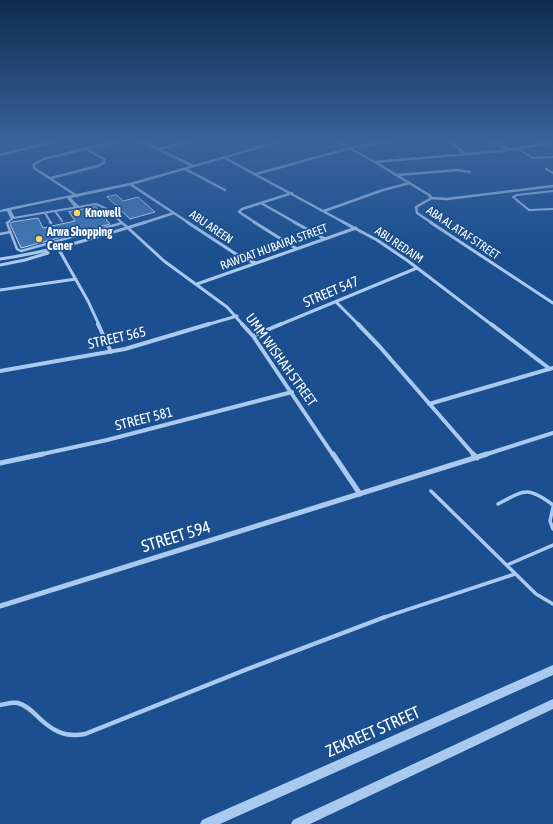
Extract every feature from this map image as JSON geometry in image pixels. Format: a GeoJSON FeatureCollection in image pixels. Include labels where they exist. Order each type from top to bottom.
{"type":"FeatureCollection","features":[{"type":"Feature","properties":{"kind":"street"},"geometry":{"type":"LineString","coordinates":[[53,179],[77,196]]}},
{"type":"Feature","properties":{"kind":"street"},"geometry":{"type":"LineString","coordinates":[[0,211],[69,198],[147,179]]}},
{"type":"Feature","properties":{"kind":"street"},"geometry":{"type":"LineString","coordinates":[[205,179],[225,190]]}},
{"type":"Feature","properties":{"kind":"street","name":"ABU REDAIM"},"geometry":{"type":"LineString","coordinates":[[266,179],[388,246],[552,369]]}},
{"type":"Feature","properties":{"kind":"street","name":"ABA AL ATAF STREET"},"geometry":{"type":"LineString","coordinates":[[404,179],[429,194],[431,198],[417,205],[415,209],[417,213],[553,303]]}},
{"type":"Feature","properties":{"kind":"street"},"geometry":{"type":"LineString","coordinates":[[324,211],[383,190],[410,183]]}},
{"type":"Feature","properties":{"kind":"street","name":"ABU AREEN"},"geometry":{"type":"LineString","coordinates":[[130,184],[242,258],[256,263]]}},
{"type":"Feature","properties":{"kind":"street"},"geometry":{"type":"LineString","coordinates":[[431,198],[447,199],[553,186]]}},
{"type":"Feature","properties":{"kind":"street"},"geometry":{"type":"LineString","coordinates":[[292,193],[240,210],[239,213],[297,249]]}},
{"type":"Feature","properties":{"kind":"street"},"geometry":{"type":"LineString","coordinates":[[69,198],[77,207]]}},
{"type":"Feature","properties":{"kind":"street"},"geometry":{"type":"LineString","coordinates":[[261,203],[325,239]]}},
{"type":"Feature","properties":{"kind":"street"},"geometry":{"type":"LineString","coordinates":[[8,210],[13,218]]}},
{"type":"Feature","properties":{"kind":"street"},"geometry":{"type":"LineString","coordinates":[[0,259],[20,257],[58,248],[174,213]]}},
{"type":"Feature","properties":{"kind":"street","name":"UMM WISHAH STREET"},"geometry":{"type":"LineString","coordinates":[[127,227],[164,261],[197,284],[237,316],[253,336],[292,392],[360,494]]}},
{"type":"Feature","properties":{"kind":"street","name":"RAWDAT HUBAIRA STREET"},"geometry":{"type":"LineString","coordinates":[[197,284],[356,228]]}},
{"type":"Feature","properties":{"kind":"street"},"geometry":{"type":"LineString","coordinates":[[58,248],[88,301],[111,352]]}},
{"type":"Feature","properties":{"kind":"street"},"geometry":{"type":"LineString","coordinates":[[0,265],[31,258],[53,249]]}},
{"type":"Feature","properties":{"kind":"street","name":"ABU AREEN"},"geometry":{"type":"LineString","coordinates":[[242,258],[247,267]]}},
{"type":"Feature","properties":{"kind":"street","name":"STREET 547"},"geometry":{"type":"LineString","coordinates":[[253,336],[417,268]]}},
{"type":"Feature","properties":{"kind":"street"},"geometry":{"type":"LineString","coordinates":[[0,290],[76,279]]}},
{"type":"Feature","properties":{"kind":"street"},"geometry":{"type":"LineString","coordinates":[[336,302],[380,347],[477,458]]}},
{"type":"Feature","properties":{"kind":"street","name":"STREET 565"},"geometry":{"type":"LineString","coordinates":[[0,371],[139,346],[237,316]]}},
{"type":"Feature","properties":{"kind":"street"},"geometry":{"type":"LineString","coordinates":[[429,404],[552,369]]}},
{"type":"Feature","properties":{"kind":"street","name":"STREET 581"},"geometry":{"type":"LineString","coordinates":[[0,462],[107,440],[292,392]]}},
{"type":"Feature","properties":{"kind":"street","name":"STREET 594"},"geometry":{"type":"LineString","coordinates":[[0,606],[553,433]]}},
{"type":"Feature","properties":{"kind":"street","name":"ZEKREET STREET"},"geometry":{"type":"LineString","coordinates":[[206,824],[553,670]]}},
{"type":"Feature","properties":{"kind":"street"},"geometry":{"type":"LineString","coordinates":[[297,824],[553,704]]}},
{"type":"Feature","properties":{"kind":"lane"},"geometry":{"type":"LineString","coordinates":[[553,191],[517,195],[514,197],[530,210],[553,209]]}},
{"type":"Feature","properties":{"kind":"lane"},"geometry":{"type":"LineString","coordinates":[[122,223],[24,251],[17,249],[7,222],[13,218],[93,204],[101,205],[127,227]]}},
{"type":"Feature","properties":{"kind":"lane"},"geometry":{"type":"LineString","coordinates":[[55,211],[62,221]]}},
{"type":"Feature","properties":{"kind":"lane"},"geometry":{"type":"LineString","coordinates":[[45,213],[52,223]]}},
{"type":"Feature","properties":{"kind":"lane"},"geometry":{"type":"LineString","coordinates":[[0,234],[10,232]]}},
{"type":"Feature","properties":{"kind":"lane"},"geometry":{"type":"LineString","coordinates":[[498,504],[529,490],[537,493],[553,506],[550,521],[553,529]]}},
{"type":"Feature","properties":{"kind":"lane"},"geometry":{"type":"LineString","coordinates":[[431,491],[536,594],[553,604]]}},
{"type":"Feature","properties":{"kind":"lane"},"geometry":{"type":"LineString","coordinates":[[507,565],[553,545]]}},
{"type":"Feature","properties":{"kind":"lane"},"geometry":{"type":"LineString","coordinates":[[0,705],[11,701],[19,702],[26,706],[50,729],[58,733],[76,736],[86,734],[258,664],[393,613],[515,574]]}},
{"type":"Feature","properties":{"kind":"building"},"geometry":{"type":"Polygon","coordinates":[[[117,195],[123,201],[138,197],[155,212],[130,219],[107,197],[117,195]]]}},
{"type":"Feature","properties":{"kind":"building","name":"Arwa Shopping Cener"},"geometry":{"type":"Polygon","coordinates":[[[96,207],[110,224],[21,248],[10,224],[12,222],[38,218],[43,228],[75,221],[69,212],[96,207]]]}},
{"type":"Feature","properties":{"kind":"place","name":"Knowell"},"geometry":{"type":"Point","coordinates":[77,213]}},
{"type":"Feature","properties":{"kind":"place","name":"Arwa Shopping Cener"},"geometry":{"type":"Point","coordinates":[39,239]}}]}
